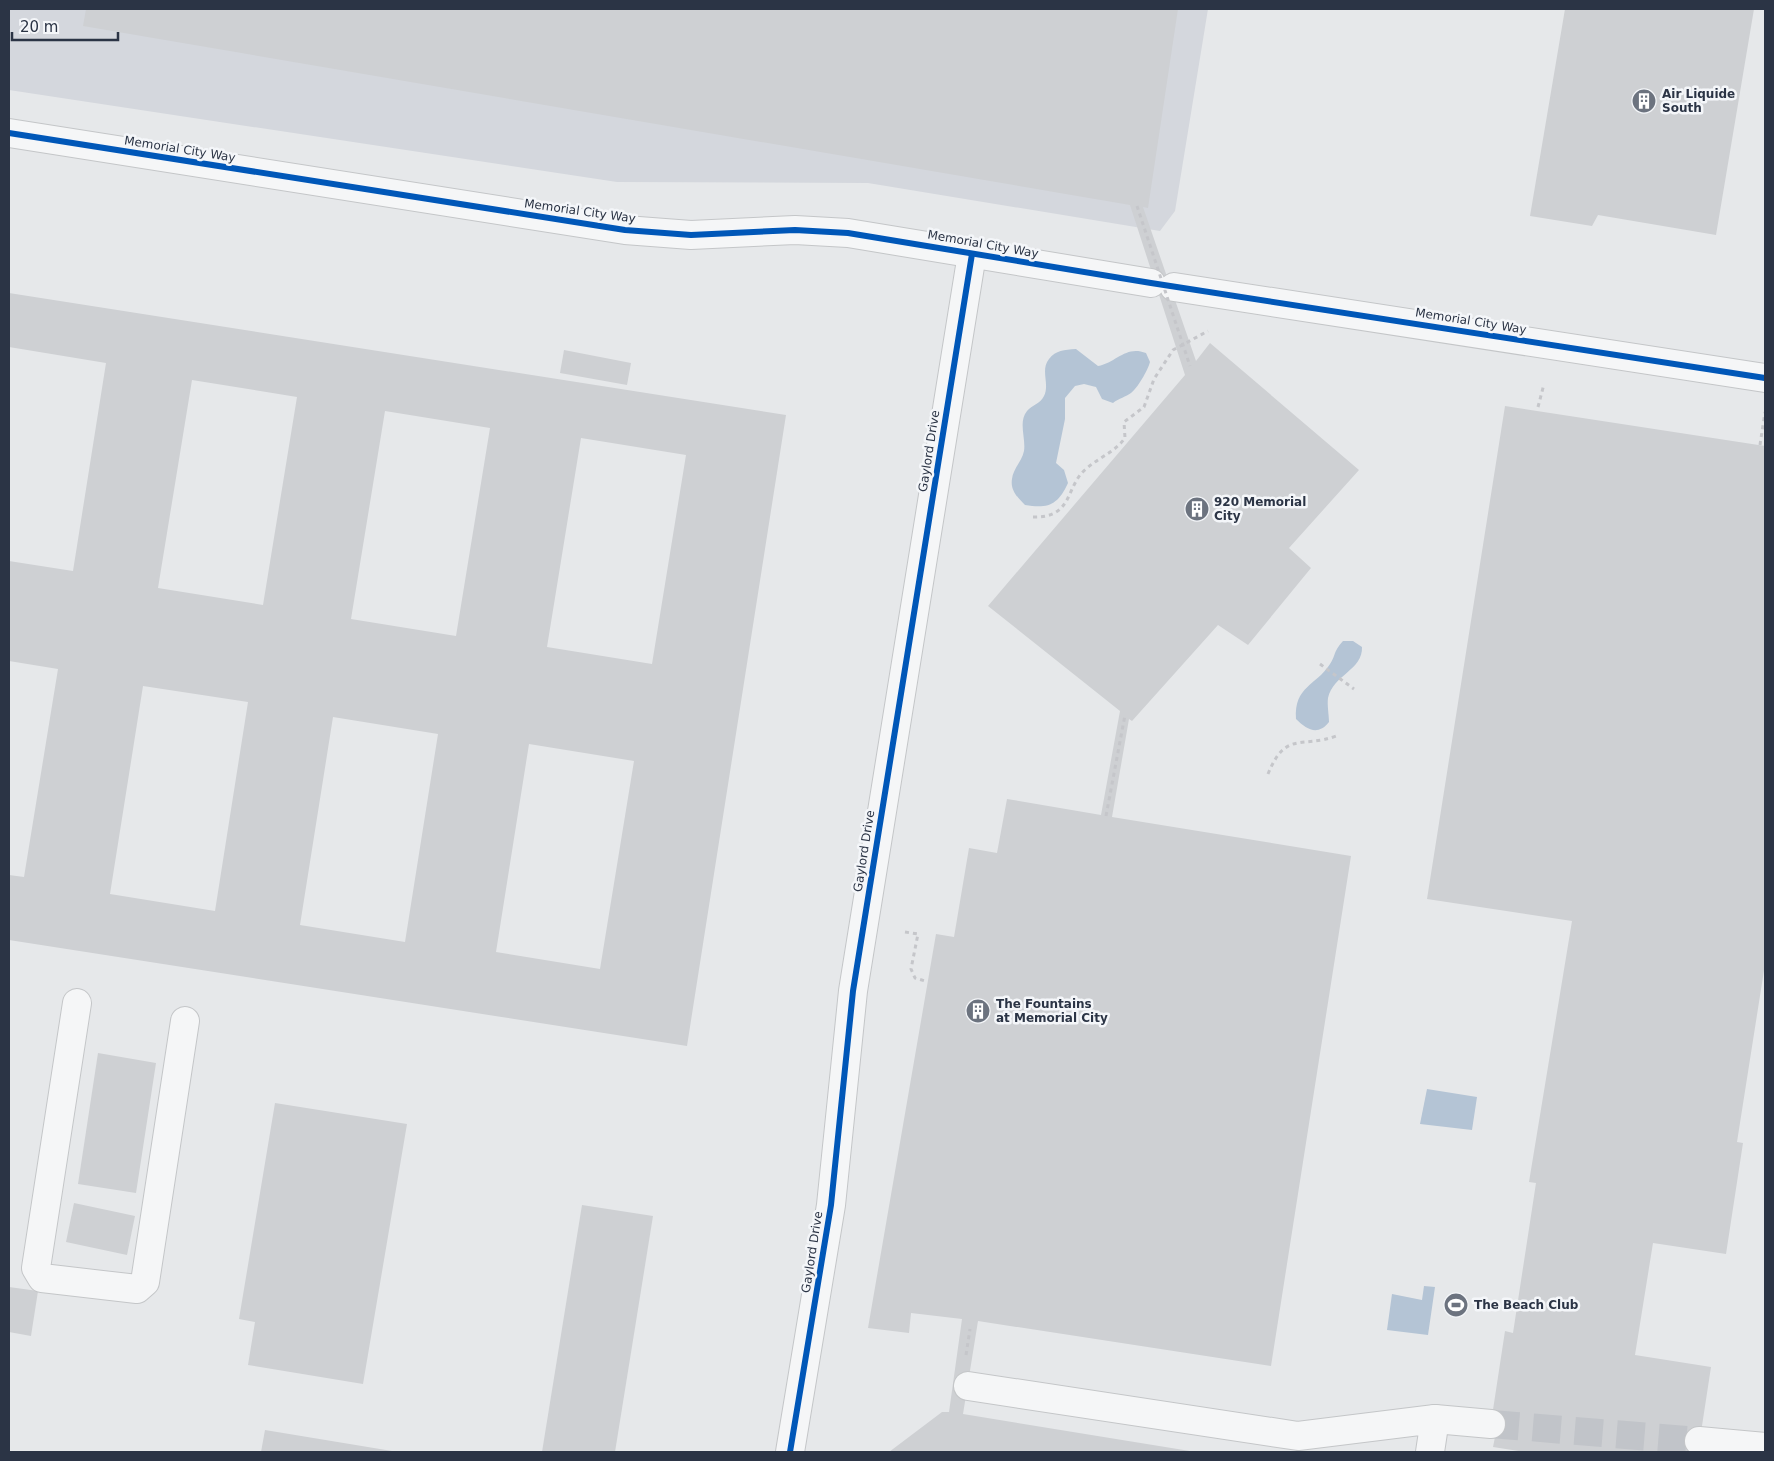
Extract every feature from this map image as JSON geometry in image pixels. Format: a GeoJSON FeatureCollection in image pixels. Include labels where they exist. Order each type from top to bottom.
{"type":"FeatureCollection","features":[{"type":"Feature","properties":{"kind":"street","name":"Memorial City Way"},"geometry":{"type":"LineString","coordinates":[[9,133],[626,230],[691,234],[795,230],[848,233],[1162,285],[1765,378]]}},
{"type":"Feature","properties":{"kind":"street","name":"Gaylord Drive"},"geometry":{"type":"LineString","coordinates":[[790,1452],[831,1204],[853,991],[972,254]]}},
{"type":"Feature","properties":{"kind":"street"},"geometry":{"type":"LineString","coordinates":[[77,1003],[36,1268],[42,1278],[137,1289],[145,1282],[184,1021]]}},
{"type":"Feature","properties":{"kind":"street"},"geometry":{"type":"LineString","coordinates":[[968,1386],[1298,1436],[1435,1420],[1491,1424]]}},
{"type":"Feature","properties":{"kind":"street"},"geometry":{"type":"LineString","coordinates":[[1430,1452],[1435,1420]]}},
{"type":"Feature","properties":{"kind":"street"},"geometry":{"type":"LineString","coordinates":[[1699,1440],[1765,1447]]}},
{"type":"Feature","properties":{"kind":"path"},"geometry":{"type":"LineString","coordinates":[[1137,206],[1190,366]]}},
{"type":"Feature","properties":{"kind":"path"},"geometry":{"type":"LineString","coordinates":[[1033,516],[1044,517],[1057,512],[1066,501],[1078,477],[1086,468],[1117,450],[1125,438],[1124,422],[1144,407],[1154,379],[1172,350],[1208,331]]}},
{"type":"Feature","properties":{"kind":"path"},"geometry":{"type":"LineString","coordinates":[[1538,407],[1544,384]]}},
{"type":"Feature","properties":{"kind":"path"},"geometry":{"type":"LineString","coordinates":[[1760,445],[1765,412]]}},
{"type":"Feature","properties":{"kind":"path"},"geometry":{"type":"LineString","coordinates":[[1320,664],[1354,689]]}},
{"type":"Feature","properties":{"kind":"path"},"geometry":{"type":"LineString","coordinates":[[1106,816],[1125,715]]}},
{"type":"Feature","properties":{"kind":"path"},"geometry":{"type":"LineString","coordinates":[[1268,774],[1276,756],[1285,747],[1298,742],[1336,736]]}},
{"type":"Feature","properties":{"kind":"path"},"geometry":{"type":"LineString","coordinates":[[905,932],[918,934],[911,969],[915,978],[925,981]]}},
{"type":"Feature","properties":{"kind":"shaded area"},"geometry":{"type":"Polygon","coordinates":[[[9,9],[1208,9],[1175,211],[1160,231],[868,183],[617,182],[9,90],[9,9]]]}},
{"type":"Feature","properties":{"kind":"water"},"geometry":{"type":"Polygon","coordinates":[[[1076,349],[1098,366],[1133,351],[1146,353],[1150,362],[1142,379],[1133,391],[1113,403],[1102,399],[1096,387],[1084,384],[1075,386],[1065,398],[1065,419],[1056,463],[1064,470],[1068,483],[1056,501],[1051,504],[1046,506],[1025,505],[1012,487],[1014,472],[1024,451],[1024,415],[1044,396],[1046,391],[1045,368],[1049,359],[1057,352],[1076,349]]]}},
{"type":"Feature","properties":{"kind":"water"},"geometry":{"type":"Polygon","coordinates":[[[1343,641],[1353,641],[1362,647],[1361,655],[1353,667],[1331,690],[1328,698],[1329,722],[1321,729],[1312,730],[1296,719],[1298,700],[1307,687],[1332,661],[1343,641]]]}},
{"type":"Feature","properties":{"kind":"water"},"geometry":{"type":"Polygon","coordinates":[[[1427,1089],[1477,1097],[1472,1130],[1420,1124],[1427,1089]]]}},
{"type":"Feature","properties":{"kind":"water"},"geometry":{"type":"Polygon","coordinates":[[[1424,1286],[1435,1287],[1428,1335],[1387,1330],[1392,1294],[1422,1300],[1424,1286]]]}},
{"type":"Feature","properties":{"kind":"building"},"geometry":{"type":"Polygon","coordinates":[[[86,9],[1178,9],[1148,208],[1143,207],[1196,361],[1210,343],[1359,470],[1289,548],[1311,568],[1248,645],[1218,625],[1132,721],[1129,719],[1112,817],[1351,856],[1271,1366],[978,1321],[963,1414],[1196,1452],[889,1452],[942,1412],[949,1412],[962,1319],[911,1313],[909,1333],[868,1328],[936,934],[954,937],[969,848],[997,853],[1007,799],[1101,815],[1120,711],[988,606],[1185,375],[1130,205],[83,26],[86,9]]]}},
{"type":"Feature","properties":{"kind":"building","name":"Air Liquide South"},"geometry":{"type":"Polygon","coordinates":[[[1565,9],[1754,9],[1716,235],[1598,215],[1592,226],[1530,216],[1565,9]]]}},
{"type":"Feature","properties":{"kind":"building"},"geometry":{"type":"Polygon","coordinates":[[[9,293],[786,415],[687,1046],[9,940],[9,875],[24,877],[58,669],[9,661],[9,561],[73,571],[106,363],[9,347],[9,293]],[[192,380],[158,588],[263,605],[297,397],[192,380]],[[385,411],[351,619],[456,636],[490,428],[385,411]],[[581,438],[547,647],[652,664],[686,455],[581,438]],[[143,686],[110,894],[215,911],[248,702],[143,686]],[[333,717],[300,925],[405,942],[438,734],[333,717]],[[529,744],[496,952],[600,969],[634,761],[529,744]]]}},
{"type":"Feature","properties":{"kind":"building"},"geometry":{"type":"Polygon","coordinates":[[[564,350],[631,363],[627,385],[560,373],[564,350]]]}},
{"type":"Feature","properties":{"kind":"building"},"geometry":{"type":"Polygon","coordinates":[[[1505,406],[1765,446],[1765,964],[1737,1142],[1743,1143],[1726,1254],[1653,1243],[1635,1355],[1711,1367],[1698,1452],[1525,1452],[1493,1447],[1495,1437],[1489,1436],[1505,1331],[1513,1333],[1536,1183],[1529,1182],[1572,921],[1427,899],[1505,406]]]}},
{"type":"Feature","properties":{"kind":"building"},"geometry":{"type":"Polygon","coordinates":[[[98,1053],[156,1063],[136,1193],[78,1184],[98,1053]]]}},
{"type":"Feature","properties":{"kind":"building"},"geometry":{"type":"Polygon","coordinates":[[[275,1103],[407,1124],[363,1384],[248,1365],[255,1322],[239,1319],[275,1103]]]}},
{"type":"Feature","properties":{"kind":"building"},"geometry":{"type":"Polygon","coordinates":[[[74,1203],[135,1216],[127,1255],[66,1242],[74,1203]]]}},
{"type":"Feature","properties":{"kind":"building"},"geometry":{"type":"Polygon","coordinates":[[[582,1205],[653,1216],[615,1452],[542,1452],[582,1205]]]}},
{"type":"Feature","properties":{"kind":"building"},"geometry":{"type":"Polygon","coordinates":[[[9,1287],[38,1291],[31,1336],[9,1332],[9,1287]]]}},
{"type":"Feature","properties":{"kind":"building"},"geometry":{"type":"Polygon","coordinates":[[[265,1430],[392,1451],[392,1452],[261,1452],[265,1430]]]}},
{"type":"Feature","properties":{"kind":"tunnel"},"geometry":{"type":"LineString","coordinates":[[1491,1424],[1699,1441]]}},
{"type":"Feature","properties":{"kind":"cycle path"},"geometry":{"type":"LineString","coordinates":[[9,133],[625,230],[691,235],[795,230],[848,233],[1151,283],[1765,378]]}},
{"type":"Feature","properties":{"kind":"cycle path"},"geometry":{"type":"LineString","coordinates":[[790,1452],[831,1205],[853,991],[972,254]]}},
{"type":"Feature","properties":{"kind":"place","name":"Air Liquide South"},"geometry":{"type":"Point","coordinates":[1644,101]}},
{"type":"Feature","properties":{"kind":"place","name":"920 Memorial City"},"geometry":{"type":"Point","coordinates":[1197,509]}},
{"type":"Feature","properties":{"kind":"place","name":"The Fountains at Memorial City"},"geometry":{"type":"Point","coordinates":[978,1011]}},
{"type":"Feature","properties":{"kind":"place","name":"The Beach Club"},"geometry":{"type":"Point","coordinates":[1456,1305]}}]}
